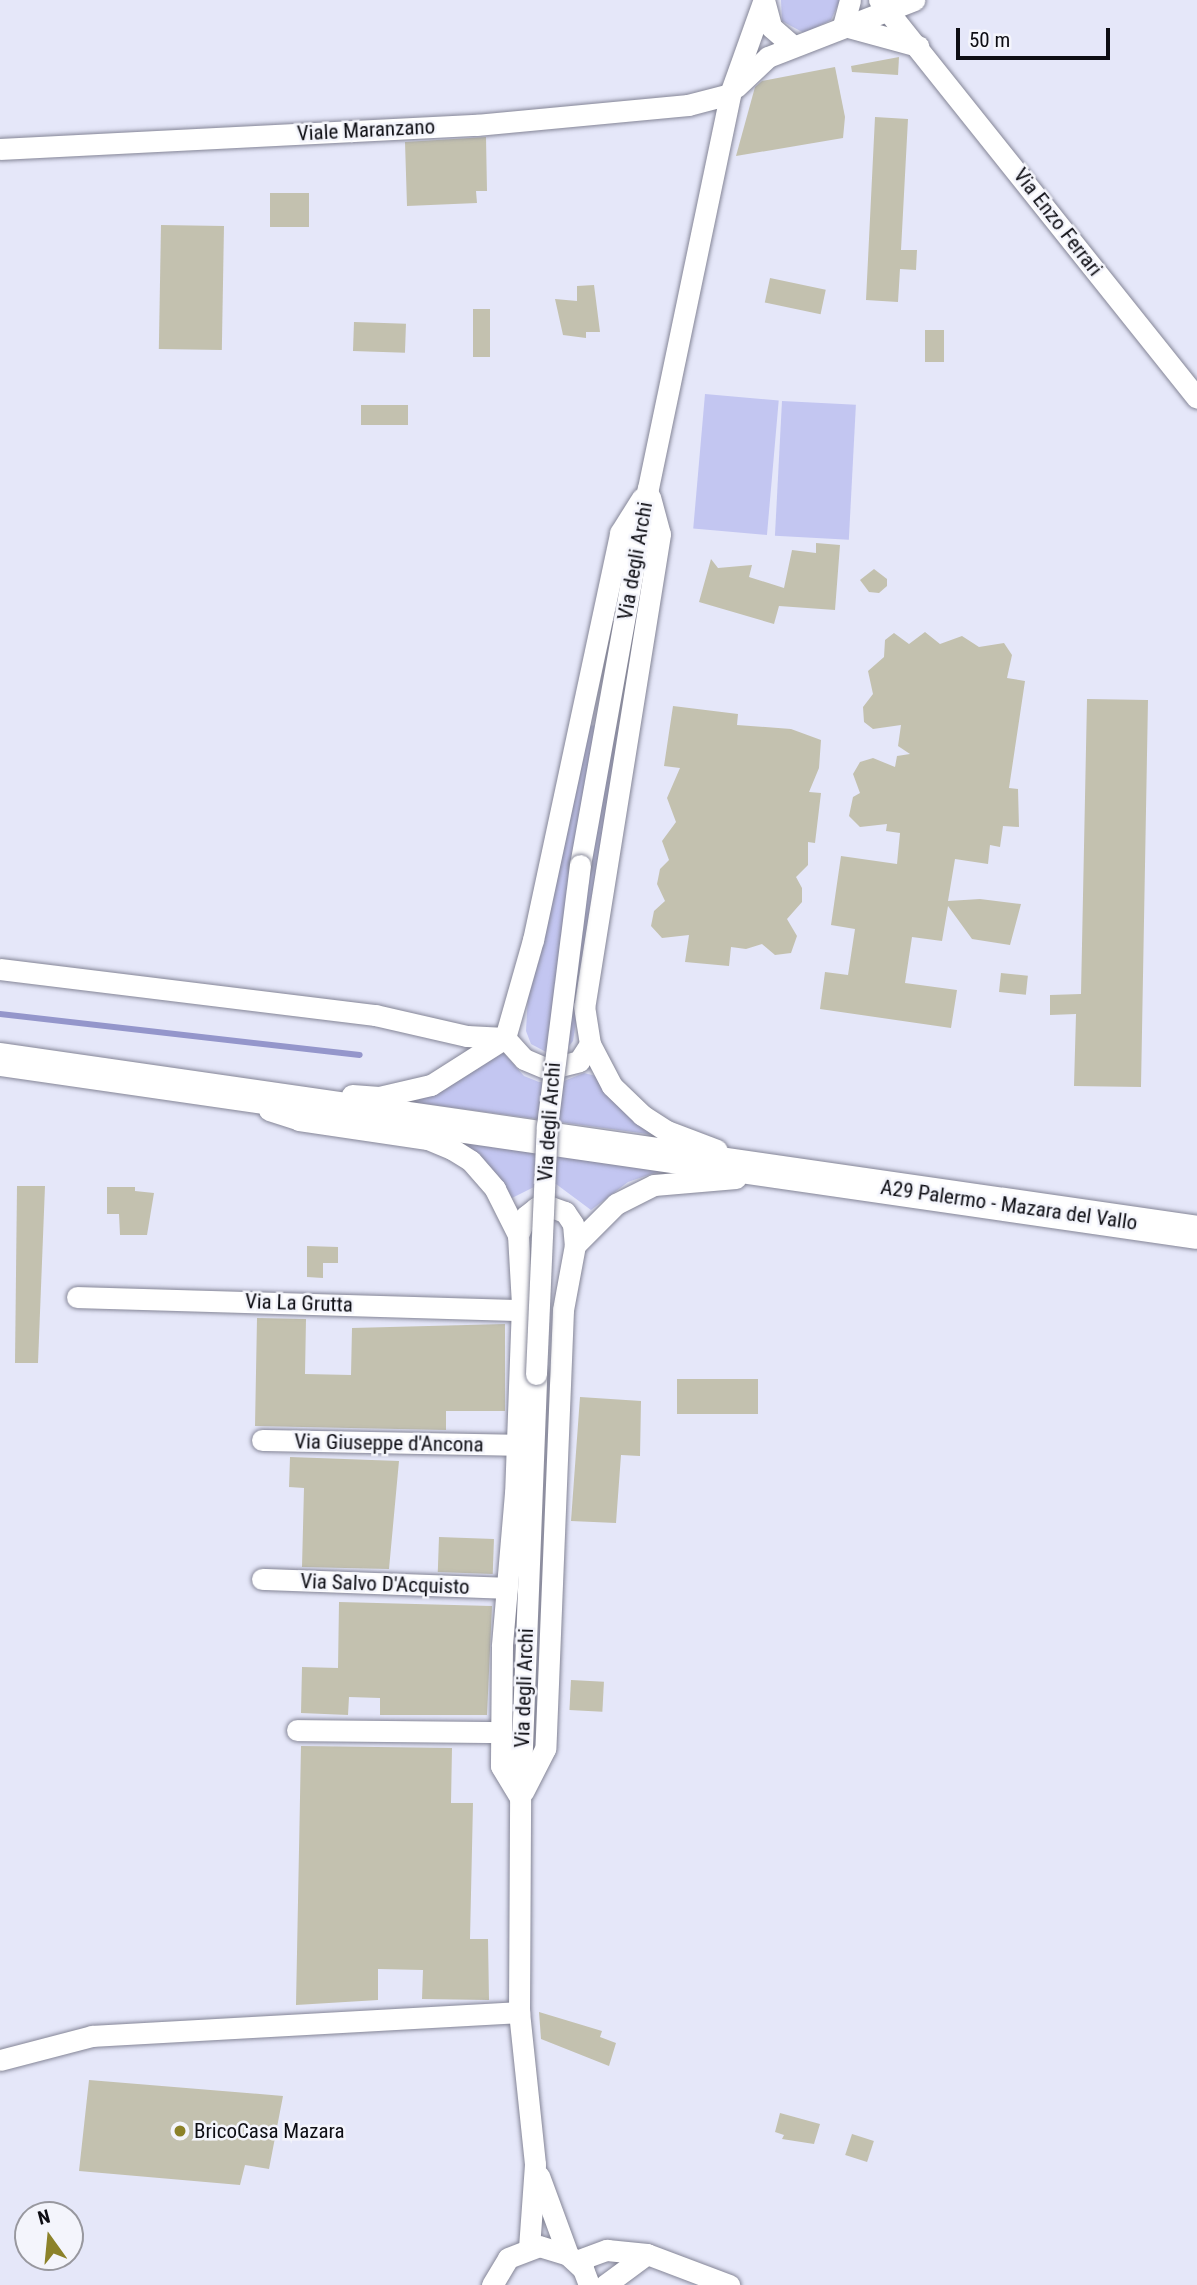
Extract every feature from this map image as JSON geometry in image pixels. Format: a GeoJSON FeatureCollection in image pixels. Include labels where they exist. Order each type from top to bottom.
{"type":"FeatureCollection","features":[{"type":"Feature","properties":{"kind":"main road","name":"A29 Palermo - Mazara del Vallo"},"geometry":{"type":"LineString","coordinates":[[0,1059],[214,1093],[1197,1232]]}},
{"type":"Feature","properties":{"kind":"street"},"geometry":{"type":"LineString","coordinates":[[843,26],[850,0]]}},
{"type":"Feature","properties":{"kind":"street"},"geometry":{"type":"LineString","coordinates":[[730,94],[768,57],[793,46],[825,38],[884,5],[914,0]]}},
{"type":"Feature","properties":{"kind":"street"},"geometry":{"type":"LineString","coordinates":[[763,1],[771,27],[793,46]]}},
{"type":"Feature","properties":{"kind":"street","name":"Via degli Archi"},"geometry":{"type":"LineString","coordinates":[[529,2248],[535,2164],[519,2012],[520,1798],[547,1125],[580,865],[648,488],[730,94],[763,1]]}},
{"type":"Feature","properties":{"kind":"street","name":"Via Enzo Ferrari"},"geometry":{"type":"LineString","coordinates":[[884,5],[1197,398]]}},
{"type":"Feature","properties":{"kind":"street"},"geometry":{"type":"LineString","coordinates":[[843,26],[919,46]]}},
{"type":"Feature","properties":{"kind":"street","name":"Viale Maranzano"},"geometry":{"type":"LineString","coordinates":[[0,149],[476,125],[688,105],[730,94]]}},
{"type":"Feature","properties":{"kind":"street"},"geometry":{"type":"LineString","coordinates":[[214,1093],[304,1091],[379,1097],[431,1084],[505,1038],[533,940],[620,533],[648,488]]}},
{"type":"Feature","properties":{"kind":"street"},"geometry":{"type":"LineString","coordinates":[[648,488],[660,534],[587,974],[584,1006],[590,1044],[612,1086],[642,1115],[667,1131],[690,1142],[820,1179]]}},
{"type":"Feature","properties":{"kind":"street"},"geometry":{"type":"LineString","coordinates":[[0,969],[375,1015],[467,1036],[505,1038],[524,1059],[548,1069],[579,1061],[590,1044]]}},
{"type":"Feature","properties":{"kind":"street"},"geometry":{"type":"LineString","coordinates":[[214,1093],[299,1120],[428,1139],[452,1149],[471,1161],[495,1189],[518,1235],[522,1310],[507,1588],[501,1766],[520,1798]]}},
{"type":"Feature","properties":{"kind":"street"},"geometry":{"type":"LineString","coordinates":[[575,1245],[616,1204],[654,1185],[692,1178],[820,1179]]}},
{"type":"Feature","properties":{"kind":"street"},"geometry":{"type":"LineString","coordinates":[[518,1235],[526,1216],[551,1207],[565,1212],[573,1224],[575,1245],[563,1310],[545,1749],[520,1798]]}},
{"type":"Feature","properties":{"kind":"street","name":"Via La Grutta"},"geometry":{"type":"LineString","coordinates":[[77,1297],[522,1310]]}},
{"type":"Feature","properties":{"kind":"street","name":"Via Giuseppe d'Ancona"},"geometry":{"type":"LineString","coordinates":[[262,1440],[516,1445]]}},
{"type":"Feature","properties":{"kind":"street","name":"Via Salvo D'Acquisto"},"geometry":{"type":"LineString","coordinates":[[262,1579],[507,1588]]}},
{"type":"Feature","properties":{"kind":"street"},"geometry":{"type":"LineString","coordinates":[[297,1730],[501,1732]]}},
{"type":"Feature","properties":{"kind":"street"},"geometry":{"type":"LineString","coordinates":[[0,2060],[92,2036],[519,2012]]}},
{"type":"Feature","properties":{"kind":"street","name":"Via degli Archi"},"geometry":{"type":"LineString","coordinates":[[535,2164],[572,2258],[589,2285]]}},
{"type":"Feature","properties":{"kind":"street"},"geometry":{"type":"LineString","coordinates":[[492,2285],[508,2258],[529,2248],[549,2247],[572,2258],[607,2250],[647,2254],[729,2285]]}},
{"type":"Feature","properties":{"kind":"street"},"geometry":{"type":"LineString","coordinates":[[605,2285],[647,2254]]}},
{"type":"Feature","properties":{"kind":"shaded area"},"geometry":{"type":"Polygon","coordinates":[[[781,0],[840,0],[831,20],[804,33],[782,21],[781,0]]]}},
{"type":"Feature","properties":{"kind":"shaded area"},"geometry":{"type":"Polygon","coordinates":[[[705,394],[779,400],[767,535],[693,528],[705,394]]]}},
{"type":"Feature","properties":{"kind":"shaded area"},"geometry":{"type":"Polygon","coordinates":[[[782,401],[856,405],[849,540],[775,536],[782,401]]]}},
{"type":"Feature","properties":{"kind":"shaded area"},"geometry":{"type":"Polygon","coordinates":[[[586,725],[622,728],[573,1041],[564,1052],[548,1053],[531,1044],[526,1031],[528,995],[586,725]]]}},
{"type":"Feature","properties":{"kind":"shaded area"},"geometry":{"type":"Polygon","coordinates":[[[502,1051],[524,1076],[539,1082],[559,1083],[584,1073],[596,1076],[655,1135],[404,1101],[502,1051]]]}},
{"type":"Feature","properties":{"kind":"shaded area"},"geometry":{"type":"Polygon","coordinates":[[[451,1136],[660,1171],[628,1182],[591,1210],[556,1184],[540,1184],[512,1198],[451,1136]]]}},
{"type":"Feature","properties":{"kind":"building"},"geometry":{"type":"Polygon","coordinates":[[[899,57],[898,75],[852,72],[851,66],[899,57]]]}},
{"type":"Feature","properties":{"kind":"building"},"geometry":{"type":"Polygon","coordinates":[[[835,67],[845,117],[843,138],[736,156],[755,87],[762,81],[835,67]]]}},
{"type":"Feature","properties":{"kind":"building"},"geometry":{"type":"Polygon","coordinates":[[[875,117],[908,119],[901,250],[917,250],[916,270],[900,269],[898,302],[866,300],[875,117]]]}},
{"type":"Feature","properties":{"kind":"building"},"geometry":{"type":"Polygon","coordinates":[[[486,137],[487,191],[476,191],[477,203],[407,206],[405,142],[486,137]]]}},
{"type":"Feature","properties":{"kind":"building"},"geometry":{"type":"Polygon","coordinates":[[[270,193],[309,193],[309,227],[270,227],[270,193]]]}},
{"type":"Feature","properties":{"kind":"building"},"geometry":{"type":"Polygon","coordinates":[[[161,225],[224,226],[222,350],[159,349],[161,225]]]}},
{"type":"Feature","properties":{"kind":"building"},"geometry":{"type":"Polygon","coordinates":[[[770,278],[826,290],[821,314],[765,302],[770,278]]]}},
{"type":"Feature","properties":{"kind":"building"},"geometry":{"type":"Polygon","coordinates":[[[594,285],[600,332],[586,332],[586,338],[563,335],[555,299],[577,301],[577,286],[594,285]]]}},
{"type":"Feature","properties":{"kind":"building"},"geometry":{"type":"Polygon","coordinates":[[[473,309],[490,309],[490,357],[473,357],[473,309]]]}},
{"type":"Feature","properties":{"kind":"building"},"geometry":{"type":"Polygon","coordinates":[[[354,322],[406,324],[405,353],[353,351],[354,322]]]}},
{"type":"Feature","properties":{"kind":"building"},"geometry":{"type":"Polygon","coordinates":[[[925,330],[944,330],[944,362],[925,362],[925,330]]]}},
{"type":"Feature","properties":{"kind":"building"},"geometry":{"type":"Polygon","coordinates":[[[361,405],[408,405],[408,425],[361,425],[361,405]]]}},
{"type":"Feature","properties":{"kind":"building"},"geometry":{"type":"Polygon","coordinates":[[[816,543],[840,545],[835,610],[779,606],[774,624],[699,602],[711,559],[718,568],[752,565],[749,577],[784,588],[792,550],[816,553],[816,543]]]}},
{"type":"Feature","properties":{"kind":"building"},"geometry":{"type":"Polygon","coordinates":[[[874,569],[887,579],[887,586],[879,593],[869,592],[860,580],[874,569]]]}},
{"type":"Feature","properties":{"kind":"building"},"geometry":{"type":"Polygon","coordinates":[[[925,632],[940,644],[962,636],[979,647],[1004,643],[1012,655],[1007,678],[1025,681],[1009,788],[1018,789],[1019,827],[1003,826],[1000,847],[990,845],[988,864],[955,859],[948,901],[980,899],[1021,904],[1010,945],[972,939],[948,906],[942,941],[912,937],[905,983],[957,990],[951,1028],[820,1009],[825,972],[848,975],[855,929],[831,925],[841,856],[897,864],[900,833],[886,831],[887,824],[860,827],[849,816],[853,797],[860,793],[853,774],[860,762],[873,758],[895,767],[897,756],[910,754],[898,746],[901,725],[873,729],[864,722],[863,707],[873,694],[868,671],[884,657],[885,640],[894,633],[909,644],[925,632]]]}},
{"type":"Feature","properties":{"kind":"building"},"geometry":{"type":"Polygon","coordinates":[[[1087,699],[1148,700],[1141,1087],[1074,1086],[1076,1014],[1050,1015],[1050,995],[1081,994],[1087,699]]]}},
{"type":"Feature","properties":{"kind":"building"},"geometry":{"type":"Polygon","coordinates":[[[673,706],[738,714],[737,725],[791,729],[821,740],[819,768],[809,792],[821,793],[815,843],[808,842],[808,865],[796,877],[802,888],[802,902],[787,919],[797,936],[791,953],[775,955],[762,944],[746,949],[731,947],[729,966],[685,962],[689,935],[662,938],[651,926],[654,911],[665,901],[657,884],[660,869],[669,860],[662,841],[676,822],[667,798],[680,768],[664,766],[673,706]]]}},
{"type":"Feature","properties":{"kind":"building"},"geometry":{"type":"Polygon","coordinates":[[[1001,973],[1028,976],[1026,995],[999,992],[1001,973]]]}},
{"type":"Feature","properties":{"kind":"building"},"geometry":{"type":"Polygon","coordinates":[[[17,1186],[45,1186],[38,1363],[15,1363],[17,1186]]]}},
{"type":"Feature","properties":{"kind":"building"},"geometry":{"type":"Polygon","coordinates":[[[107,1187],[135,1187],[135,1191],[154,1193],[147,1235],[120,1235],[119,1214],[107,1214],[107,1187]]]}},
{"type":"Feature","properties":{"kind":"building"},"geometry":{"type":"Polygon","coordinates":[[[307,1246],[338,1247],[338,1263],[323,1263],[323,1278],[307,1277],[307,1246]]]}},
{"type":"Feature","properties":{"kind":"building"},"geometry":{"type":"Polygon","coordinates":[[[257,1318],[306,1319],[305,1374],[351,1375],[352,1328],[505,1324],[505,1411],[446,1411],[446,1430],[255,1426],[257,1318]]]}},
{"type":"Feature","properties":{"kind":"building"},"geometry":{"type":"Polygon","coordinates":[[[677,1379],[758,1379],[758,1414],[677,1414],[677,1379]]]}},
{"type":"Feature","properties":{"kind":"building"},"geometry":{"type":"Polygon","coordinates":[[[580,1397],[641,1401],[640,1456],[621,1455],[616,1523],[571,1521],[580,1397]]]}},
{"type":"Feature","properties":{"kind":"building"},"geometry":{"type":"Polygon","coordinates":[[[290,1457],[399,1461],[389,1569],[302,1567],[304,1488],[289,1487],[290,1457]]]}},
{"type":"Feature","properties":{"kind":"building"},"geometry":{"type":"Polygon","coordinates":[[[439,1537],[494,1539],[493,1574],[438,1572],[439,1537]]]}},
{"type":"Feature","properties":{"kind":"building"},"geometry":{"type":"Polygon","coordinates":[[[339,1602],[492,1606],[487,1715],[380,1715],[380,1698],[349,1697],[348,1715],[301,1713],[302,1667],[338,1668],[339,1602]]]}},
{"type":"Feature","properties":{"kind":"building"},"geometry":{"type":"Polygon","coordinates":[[[571,1680],[604,1682],[602,1712],[569,1710],[571,1680]]]}},
{"type":"Feature","properties":{"kind":"building"},"geometry":{"type":"Polygon","coordinates":[[[301,1746],[452,1748],[451,1803],[473,1803],[470,1939],[488,1939],[489,2000],[422,1999],[423,1970],[378,1969],[378,2000],[296,2005],[301,1746]]]}},
{"type":"Feature","properties":{"kind":"building"},"geometry":{"type":"Polygon","coordinates":[[[539,2012],[602,2031],[600,2037],[616,2043],[609,2066],[541,2039],[539,2012]]]}},
{"type":"Feature","properties":{"kind":"building","name":"BricoCasa Mazara"},"geometry":{"type":"Polygon","coordinates":[[[89,2080],[283,2096],[269,2169],[245,2165],[240,2185],[79,2171],[89,2080]]]}},
{"type":"Feature","properties":{"kind":"building"},"geometry":{"type":"Polygon","coordinates":[[[780,2113],[820,2124],[814,2144],[782,2139],[784,2135],[775,2132],[780,2113]]]}},
{"type":"Feature","properties":{"kind":"building"},"geometry":{"type":"Polygon","coordinates":[[[852,2134],[874,2141],[867,2162],[845,2155],[852,2134]]]}},
{"type":"Feature","properties":{"kind":"waterway"},"geometry":{"type":"LineString","coordinates":[[0,1014],[360,1055]]}},
{"type":"Feature","properties":{"kind":"place","name":"BricoCasa Mazara"},"geometry":{"type":"Point","coordinates":[180,2131]}}]}
